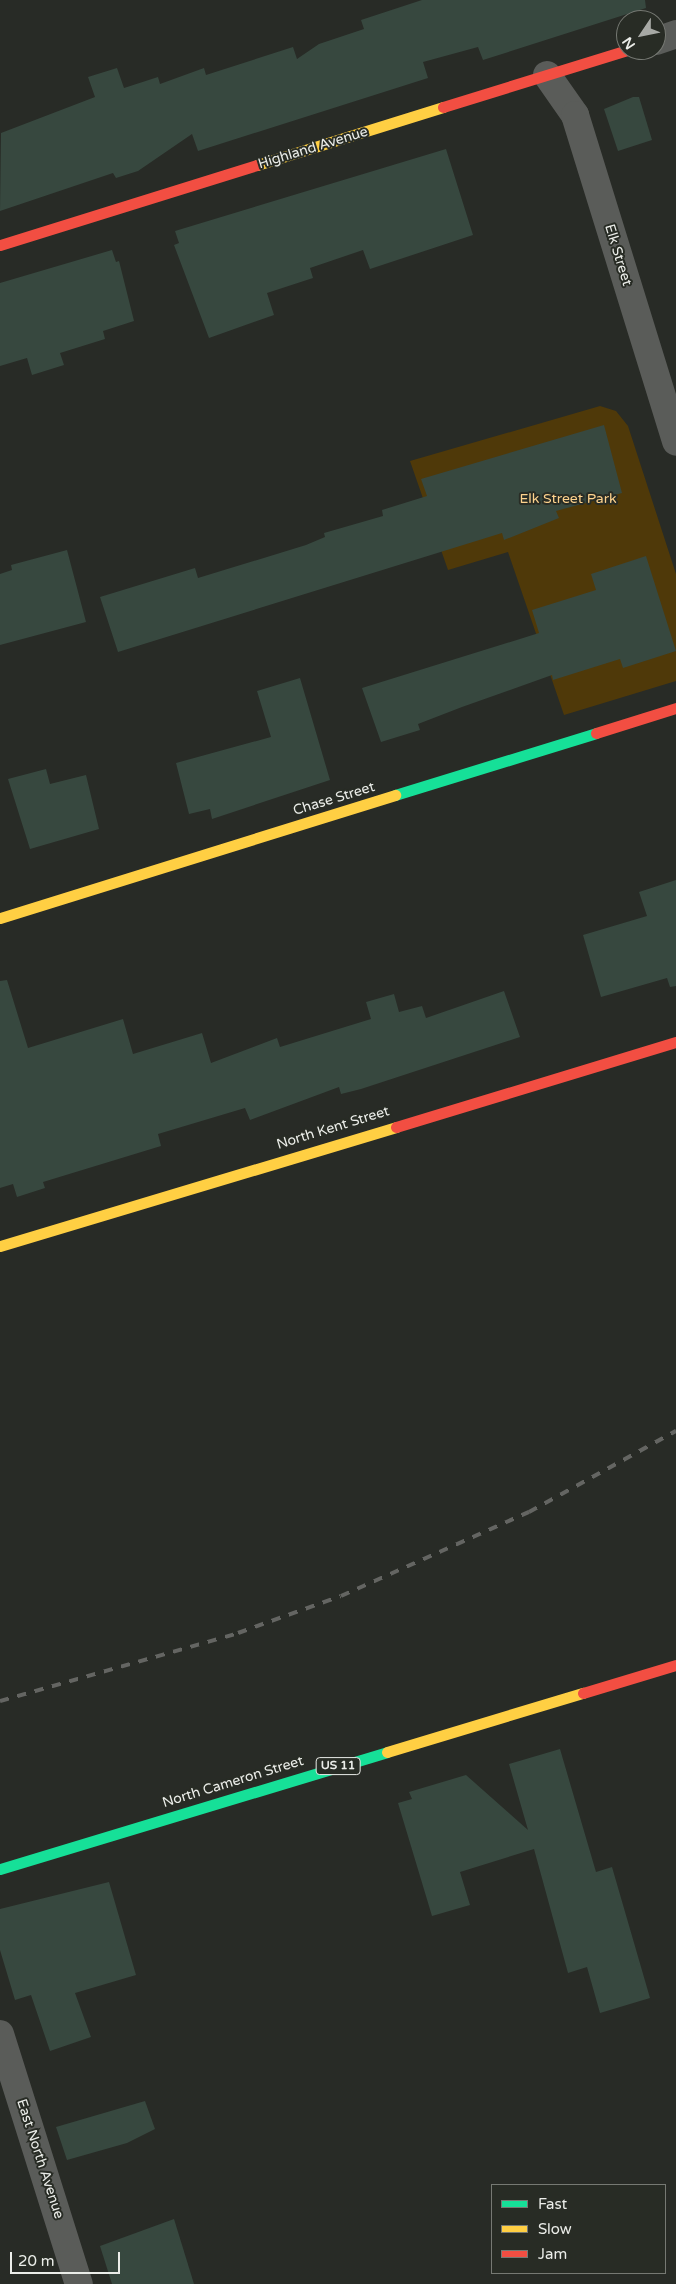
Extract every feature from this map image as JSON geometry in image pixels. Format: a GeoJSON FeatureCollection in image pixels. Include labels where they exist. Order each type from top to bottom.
{"type":"FeatureCollection","features":[{"type":"Feature","properties":{"kind":"street","name":"Highland Avenue"},"geometry":{"type":"LineString","coordinates":[[0,245],[616,54]]}},
{"type":"Feature","properties":{"kind":"street","name":"Elk Street"},"geometry":{"type":"LineString","coordinates":[[547,76],[575,114],[676,442]]}},
{"type":"Feature","properties":{"kind":"street","name":"Chase Street"},"geometry":{"type":"LineString","coordinates":[[0,918],[676,708]]}},
{"type":"Feature","properties":{"kind":"street","name":"North Kent Street"},"geometry":{"type":"LineString","coordinates":[[0,1246],[676,1042]]}},
{"type":"Feature","properties":{"kind":"street","name":"North Cameron Street"},"geometry":{"type":"LineString","coordinates":[[0,1869],[676,1665]]}},
{"type":"Feature","properties":{"kind":"street","name":"East North Avenue"},"geometry":{"type":"LineString","coordinates":[[0,2034],[79,2284]]}},
{"type":"Feature","properties":{"kind":"green space","name":"Elk Street Park"},"geometry":{"type":"Polygon","coordinates":[[[600,406],[616,411],[628,426],[676,574],[676,681],[564,715],[508,552],[448,570],[410,461],[600,406]]]}},
{"type":"Feature","properties":{"kind":"building"},"geometry":{"type":"Polygon","coordinates":[[[422,0],[645,0],[646,8],[640,10],[616,10],[616,18],[483,60],[478,47],[423,62],[428,78],[198,151],[192,134],[138,171],[116,178],[113,173],[0,211],[1,133],[95,97],[88,77],[117,68],[124,88],[158,77],[160,84],[204,68],[206,75],[293,47],[297,59],[319,44],[364,29],[361,20],[422,0]]]}},
{"type":"Feature","properties":{"kind":"building"},"geometry":{"type":"Polygon","coordinates":[[[633,97],[639,97],[652,140],[618,151],[604,109],[633,97]]]}},
{"type":"Feature","properties":{"kind":"building"},"geometry":{"type":"Polygon","coordinates":[[[446,149],[473,235],[370,269],[363,250],[310,268],[313,278],[267,293],[274,315],[209,338],[174,245],[179,243],[175,231],[446,149]]]}},
{"type":"Feature","properties":{"kind":"building"},"geometry":{"type":"Polygon","coordinates":[[[112,250],[116,262],[119,261],[134,321],[103,331],[105,339],[60,353],[64,365],[32,375],[27,358],[0,366],[0,283],[112,250]]]}},
{"type":"Feature","properties":{"kind":"building"},"geometry":{"type":"Polygon","coordinates":[[[604,425],[622,493],[556,511],[559,518],[504,540],[502,533],[118,652],[100,597],[195,568],[198,578],[306,545],[325,537],[324,533],[383,516],[382,510],[427,496],[421,479],[604,425]]]}},
{"type":"Feature","properties":{"kind":"building"},"geometry":{"type":"Polygon","coordinates":[[[67,550],[86,622],[0,645],[0,574],[12,570],[11,565],[67,550]]]}},
{"type":"Feature","properties":{"kind":"building"},"geometry":{"type":"Polygon","coordinates":[[[646,556],[676,651],[623,668],[620,659],[553,680],[552,675],[418,724],[420,730],[381,742],[362,688],[539,633],[532,610],[596,590],[591,574],[646,556]]]}},
{"type":"Feature","properties":{"kind":"building"},"geometry":{"type":"Polygon","coordinates":[[[300,678],[330,780],[212,819],[210,809],[189,814],[176,763],[271,737],[257,691],[300,678]]]}},
{"type":"Feature","properties":{"kind":"building"},"geometry":{"type":"Polygon","coordinates":[[[46,769],[50,784],[86,775],[99,829],[30,849],[8,779],[46,769]]]}},
{"type":"Feature","properties":{"kind":"building"},"geometry":{"type":"Polygon","coordinates":[[[676,880],[676,986],[670,987],[667,978],[601,997],[583,935],[647,916],[639,892],[676,880]]]}},
{"type":"Feature","properties":{"kind":"building"},"geometry":{"type":"Polygon","coordinates":[[[7,980],[28,1048],[123,1019],[133,1054],[202,1033],[211,1063],[277,1038],[280,1047],[371,1019],[366,1002],[394,994],[399,1012],[422,1006],[426,1018],[504,991],[520,1037],[361,1089],[341,1094],[339,1087],[250,1120],[245,1108],[158,1134],[161,1146],[43,1182],[45,1188],[17,1197],[13,1184],[0,1188],[0,981],[7,980]]]}},
{"type":"Feature","properties":{"kind":"building"},"geometry":{"type":"Polygon","coordinates":[[[560,1749],[596,1872],[612,1867],[650,1998],[600,2013],[587,1967],[568,1973],[534,1849],[460,1872],[470,1905],[432,1916],[398,1803],[412,1799],[409,1792],[466,1775],[528,1830],[509,1764],[560,1749]]]}},
{"type":"Feature","properties":{"kind":"building"},"geometry":{"type":"Polygon","coordinates":[[[109,1882],[136,1975],[75,1993],[91,2037],[50,2051],[31,1995],[15,2000],[0,1950],[0,1909],[109,1882]]]}},
{"type":"Feature","properties":{"kind":"building"},"geometry":{"type":"Polygon","coordinates":[[[145,2101],[155,2129],[127,2143],[67,2160],[56,2127],[145,2101]]]}},
{"type":"Feature","properties":{"kind":"building"},"geometry":{"type":"Polygon","coordinates":[[[174,2219],[194,2284],[112,2284],[100,2246],[174,2219]]]}},
{"type":"Feature","properties":{"kind":"railway"},"geometry":{"type":"LineString","coordinates":[[0,1701],[238,1633],[341,1596],[529,1512],[676,1431]]}},
{"type":"Feature","properties":{"kind":"traffic: fast"},"geometry":{"type":"LineString","coordinates":[[395,795],[596,733]]}},
{"type":"Feature","properties":{"kind":"traffic: fast"},"geometry":{"type":"LineString","coordinates":[[0,1869],[387,1752]]}},
{"type":"Feature","properties":{"kind":"traffic: slow"},"geometry":{"type":"LineString","coordinates":[[257,165],[443,107]]}},
{"type":"Feature","properties":{"kind":"traffic: slow"},"geometry":{"type":"LineString","coordinates":[[0,918],[395,795]]}},
{"type":"Feature","properties":{"kind":"traffic: slow"},"geometry":{"type":"LineString","coordinates":[[0,1246],[396,1127]]}},
{"type":"Feature","properties":{"kind":"traffic: slow"},"geometry":{"type":"LineString","coordinates":[[387,1752],[583,1693]]}},
{"type":"Feature","properties":{"kind":"traffic: jam"},"geometry":{"type":"LineString","coordinates":[[443,107],[616,53]]}},
{"type":"Feature","properties":{"kind":"traffic: jam"},"geometry":{"type":"LineString","coordinates":[[0,245],[257,165]]}},
{"type":"Feature","properties":{"kind":"traffic: jam"},"geometry":{"type":"LineString","coordinates":[[596,733],[676,708]]}},
{"type":"Feature","properties":{"kind":"traffic: jam"},"geometry":{"type":"LineString","coordinates":[[396,1127],[676,1042]]}},
{"type":"Feature","properties":{"kind":"traffic: jam"},"geometry":{"type":"LineString","coordinates":[[583,1693],[676,1665]]}}]}
